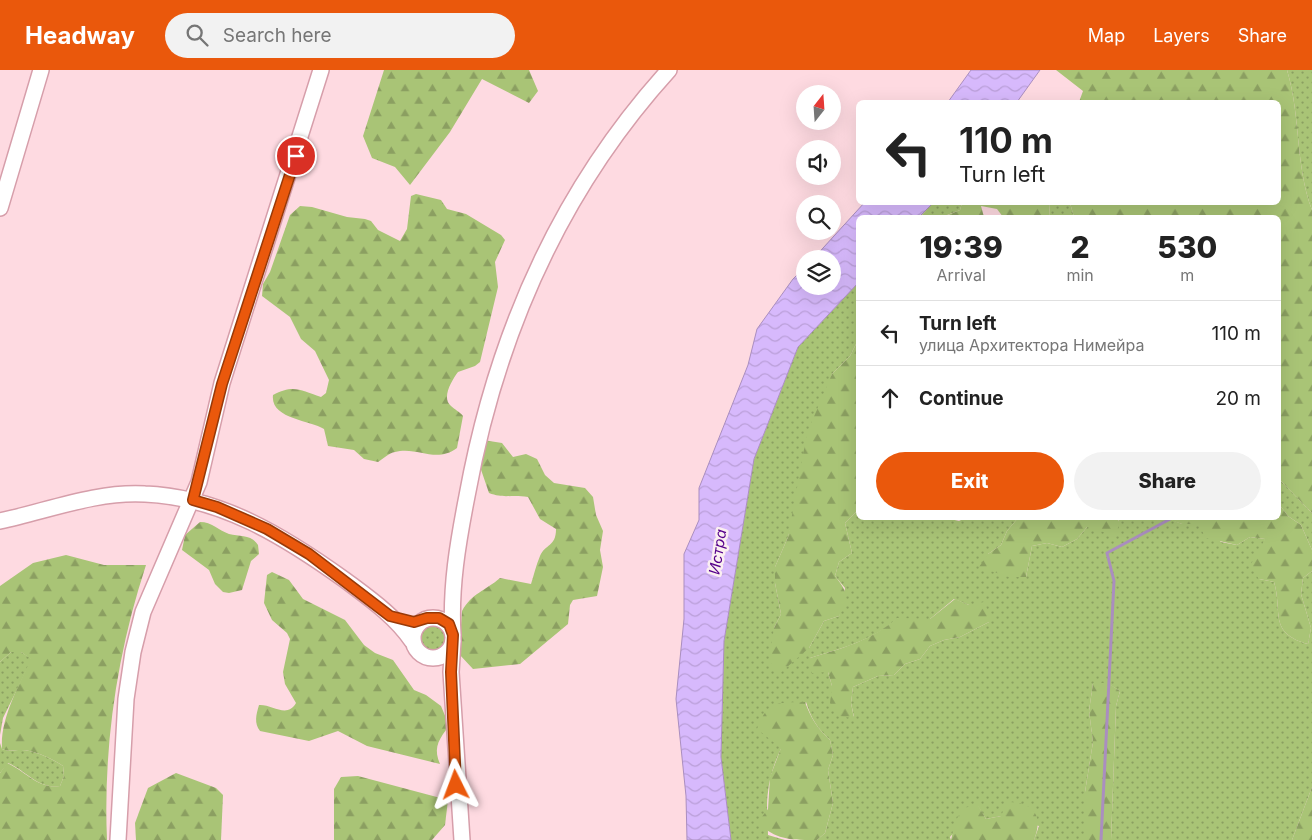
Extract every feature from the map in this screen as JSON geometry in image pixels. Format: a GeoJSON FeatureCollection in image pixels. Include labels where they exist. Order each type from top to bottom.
{"type":"FeatureCollection","features":[{"type":"Feature","properties":{"kind":"street"},"geometry":{"type":"LineString","coordinates":[[0,208],[41,70]]}},
{"type":"Feature","properties":{"kind":"street"},"geometry":{"type":"LineString","coordinates":[[118,840],[126,699],[133,652],[143,612],[193,500],[222,384],[321,70]]}},
{"type":"Feature","properties":{"kind":"street"},"geometry":{"type":"LineString","coordinates":[[462,840],[451,672],[453,591],[457,547],[473,463],[502,358],[524,299],[554,232],[591,170],[652,89],[669,70]]}},
{"type":"Feature","properties":{"kind":"street"},"geometry":{"type":"LineString","coordinates":[[0,521],[97,498],[144,494],[193,500],[217,507],[267,529],[309,554],[390,616],[412,640],[422,655],[440,661],[451,672]]}},
{"type":"Feature","properties":{"kind":"street"},"geometry":{"type":"LineString","coordinates":[[412,640],[414,629],[446,608],[453,591]]}},
{"type":"Feature","properties":{"kind":"street"},"geometry":{"type":"LineString","coordinates":[[390,616],[405,621],[444,620],[453,638]]}},
{"type":"Feature","properties":{"kind":"street"},"geometry":{"type":"LineString","coordinates":[[433,658],[444,655],[453,638]]}},
{"type":"Feature","properties":{"kind":"green space"},"geometry":{"type":"Polygon","coordinates":[[[384,70],[529,70],[538,91],[529,103],[482,79],[450,132],[410,185],[395,167],[372,158],[363,136],[384,70]]]}},
{"type":"Feature","properties":{"kind":"green space"},"geometry":{"type":"Polygon","coordinates":[[[1056,70],[1287,70],[1294,105],[1303,176],[1312,210],[1312,513],[1281,481],[1281,215],[1073,215],[1071,205],[1281,205],[1281,100],[1080,100],[1083,91],[1056,70]]]}},
{"type":"Feature","properties":{"kind":"green space"},"geometry":{"type":"Polygon","coordinates":[[[1287,70],[1312,70],[1312,210],[1303,176],[1294,105],[1287,70]]]}},
{"type":"Feature","properties":{"kind":"green space"},"geometry":{"type":"Polygon","coordinates":[[[416,194],[441,200],[447,209],[466,214],[501,235],[505,240],[495,262],[498,287],[480,362],[475,366],[458,372],[447,394],[448,403],[463,416],[457,448],[442,455],[411,451],[395,452],[378,462],[364,459],[354,450],[328,446],[324,429],[284,414],[274,403],[273,395],[292,389],[302,390],[321,397],[326,393],[329,380],[315,351],[301,339],[290,317],[262,296],[263,284],[270,272],[290,215],[300,206],[312,207],[347,217],[371,221],[378,230],[400,241],[407,229],[411,196],[416,194]]]}},
{"type":"Feature","properties":{"kind":"green space"},"geometry":{"type":"Polygon","coordinates":[[[931,205],[961,205],[960,210],[947,215],[922,215],[931,205]]]}},
{"type":"Feature","properties":{"kind":"green space"},"geometry":{"type":"Polygon","coordinates":[[[961,205],[1050,205],[1049,215],[1002,215],[997,209],[981,206],[983,215],[948,215],[960,210],[961,205]]]}},
{"type":"Feature","properties":{"kind":"green space"},"geometry":{"type":"Polygon","coordinates":[[[1050,205],[1071,205],[1073,215],[1049,215],[1050,205]]]}},
{"type":"Feature","properties":{"kind":"green space"},"geometry":{"type":"Polygon","coordinates":[[[856,285],[856,344],[850,356],[832,374],[788,537],[775,567],[775,583],[781,614],[774,628],[809,648],[824,621],[839,616],[845,588],[835,576],[839,562],[852,553],[845,523],[856,512],[856,520],[1016,520],[1007,531],[1001,545],[988,554],[1026,577],[1032,546],[1047,543],[1062,547],[1077,539],[1087,527],[1119,520],[1172,520],[1182,524],[1199,524],[1221,542],[1237,545],[1250,537],[1265,539],[1259,579],[1274,582],[1279,620],[1287,634],[1308,644],[1311,628],[1301,594],[1303,578],[1312,571],[1312,787],[1292,840],[1111,840],[1116,706],[1120,691],[1107,683],[1093,683],[1089,711],[1093,742],[1085,792],[1085,840],[1034,840],[1039,826],[1001,816],[986,819],[978,806],[950,837],[951,840],[817,840],[825,833],[833,803],[828,770],[833,755],[830,740],[815,722],[806,702],[777,757],[768,792],[768,835],[785,840],[731,840],[721,757],[724,641],[754,459],[798,347],[856,285]],[[954,599],[930,619],[897,619],[878,633],[867,638],[810,658],[828,672],[832,686],[854,717],[851,703],[853,687],[878,676],[894,675],[905,664],[920,659],[930,646],[944,640],[960,637],[989,622],[969,605],[954,599]]]}},
{"type":"Feature","properties":{"kind":"green space"},"geometry":{"type":"Polygon","coordinates":[[[856,344],[856,512],[845,523],[852,553],[839,562],[835,576],[843,586],[846,600],[839,616],[824,621],[809,648],[779,674],[769,660],[774,628],[781,614],[775,583],[775,567],[788,537],[807,433],[832,374],[850,356],[856,344]]]}},
{"type":"Feature","properties":{"kind":"green space"},"geometry":{"type":"Polygon","coordinates":[[[483,440],[502,443],[513,457],[526,454],[537,459],[545,475],[554,483],[585,488],[593,497],[596,515],[603,531],[600,550],[603,567],[597,596],[573,600],[570,605],[568,624],[520,664],[473,669],[459,654],[462,611],[474,596],[500,578],[531,584],[542,552],[556,535],[556,529],[540,519],[528,497],[499,496],[489,493],[476,455],[483,440]]]}},
{"type":"Feature","properties":{"kind":"green space"},"geometry":{"type":"Polygon","coordinates":[[[1281,481],[1312,513],[1312,550],[1301,525],[1288,516],[1281,507],[1281,481]]]}},
{"type":"Feature","properties":{"kind":"green space"},"geometry":{"type":"Polygon","coordinates":[[[1281,507],[1288,516],[1301,525],[1312,550],[1312,571],[1303,578],[1301,594],[1311,628],[1308,644],[1287,634],[1279,620],[1274,582],[1259,579],[1250,566],[1265,539],[1250,537],[1237,545],[1206,538],[1198,524],[1182,524],[1170,520],[1281,520],[1281,507]]]}},
{"type":"Feature","properties":{"kind":"green space"},"geometry":{"type":"Polygon","coordinates":[[[1016,520],[1119,520],[1117,536],[1087,527],[1077,539],[1062,547],[1047,543],[1032,546],[1026,577],[1009,577],[979,567],[988,554],[1001,545],[1007,531],[1016,520]]]}},
{"type":"Feature","properties":{"kind":"green space"},"geometry":{"type":"Polygon","coordinates":[[[200,522],[212,525],[229,534],[249,537],[258,545],[259,554],[251,561],[242,590],[229,593],[223,592],[215,584],[209,570],[182,550],[185,535],[200,522]]]}},
{"type":"Feature","properties":{"kind":"green space"},"geometry":{"type":"Polygon","coordinates":[[[66,555],[104,565],[146,565],[127,632],[114,701],[107,771],[107,840],[0,840],[0,773],[7,763],[45,785],[60,786],[64,776],[63,766],[43,755],[26,750],[9,751],[2,749],[2,737],[7,714],[31,659],[21,652],[11,652],[0,662],[0,586],[33,563],[66,555]]]}},
{"type":"Feature","properties":{"kind":"green space"},"geometry":{"type":"Polygon","coordinates":[[[272,572],[289,580],[303,599],[345,620],[364,645],[375,653],[393,660],[414,690],[426,695],[441,706],[446,718],[446,730],[437,746],[440,764],[367,746],[338,731],[309,741],[260,731],[256,719],[259,705],[279,710],[288,710],[296,703],[285,684],[283,672],[290,639],[287,633],[272,620],[264,603],[267,575],[272,572]]]}},
{"type":"Feature","properties":{"kind":"green space"},"geometry":{"type":"Polygon","coordinates":[[[955,599],[969,605],[984,602],[990,616],[989,622],[960,637],[944,640],[930,646],[920,659],[905,664],[894,675],[878,676],[853,687],[851,703],[854,718],[837,716],[830,703],[832,686],[828,672],[812,673],[810,658],[867,638],[888,626],[897,618],[930,619],[955,599]]]}},
{"type":"Feature","properties":{"kind":"green space"},"geometry":{"type":"Polygon","coordinates":[[[433,622],[444,627],[449,638],[444,649],[433,654],[422,649],[417,638],[422,627],[433,622]]]}},
{"type":"Feature","properties":{"kind":"green space"},"geometry":{"type":"Polygon","coordinates":[[[11,652],[21,652],[32,659],[3,718],[0,735],[0,662],[11,652]]]}},
{"type":"Feature","properties":{"kind":"green space"},"geometry":{"type":"Polygon","coordinates":[[[1093,683],[1108,683],[1120,691],[1116,706],[1111,840],[1085,840],[1085,792],[1093,742],[1089,711],[1093,683]]]}},
{"type":"Feature","properties":{"kind":"green space"},"geometry":{"type":"Polygon","coordinates":[[[805,702],[815,722],[830,740],[833,755],[828,770],[833,803],[825,833],[817,840],[799,840],[777,836],[758,822],[768,809],[770,777],[781,748],[757,729],[765,713],[775,705],[805,702]]]}},
{"type":"Feature","properties":{"kind":"green space"},"geometry":{"type":"Polygon","coordinates":[[[0,743],[2,749],[37,753],[63,766],[64,776],[60,786],[45,785],[38,782],[8,763],[0,773],[0,743]]]}},
{"type":"Feature","properties":{"kind":"green space"},"geometry":{"type":"Polygon","coordinates":[[[176,773],[216,788],[223,795],[221,840],[136,840],[135,823],[148,788],[176,773]]]}},
{"type":"Feature","properties":{"kind":"green space"},"geometry":{"type":"Polygon","coordinates":[[[358,776],[448,800],[445,825],[432,840],[334,840],[334,789],[341,777],[358,776]]]}},
{"type":"Feature","properties":{"kind":"green space"},"geometry":{"type":"Polygon","coordinates":[[[1312,787],[1312,840],[1292,840],[1312,787]]]}},
{"type":"Feature","properties":{"kind":"green space"},"geometry":{"type":"Polygon","coordinates":[[[1007,802],[1024,804],[1034,812],[1038,824],[1034,840],[951,840],[955,822],[963,808],[978,805],[986,819],[1001,816],[1007,802]]]}},
{"type":"Feature","properties":{"kind":"water"},"geometry":{"type":"Polygon","coordinates":[[[971,70],[1040,70],[1018,100],[949,100],[971,70]]]}},
{"type":"Feature","properties":{"kind":"water","name":"Истра"},"geometry":{"type":"Polygon","coordinates":[[[862,205],[931,205],[921,215],[856,215],[856,285],[798,347],[754,459],[724,641],[721,757],[731,840],[687,840],[686,796],[676,699],[684,619],[684,554],[699,520],[699,488],[748,365],[757,329],[796,276],[796,295],[841,295],[841,250],[821,250],[830,240],[841,240],[841,228],[862,205]]]}},
{"type":"Feature","properties":{"kind":"waterway"},"geometry":{"type":"LineString","coordinates":[[1101,840],[1114,581],[1107,553],[1168,520]]}},
{"type":"Feature","properties":{"kind":"route"},"geometry":{"type":"LineString","coordinates":[[296,156],[222,384],[193,500],[217,507],[267,529],[309,554],[390,616],[398,620],[414,622],[433,617],[444,620],[449,624],[453,635],[451,672],[456,785]]}}]}
